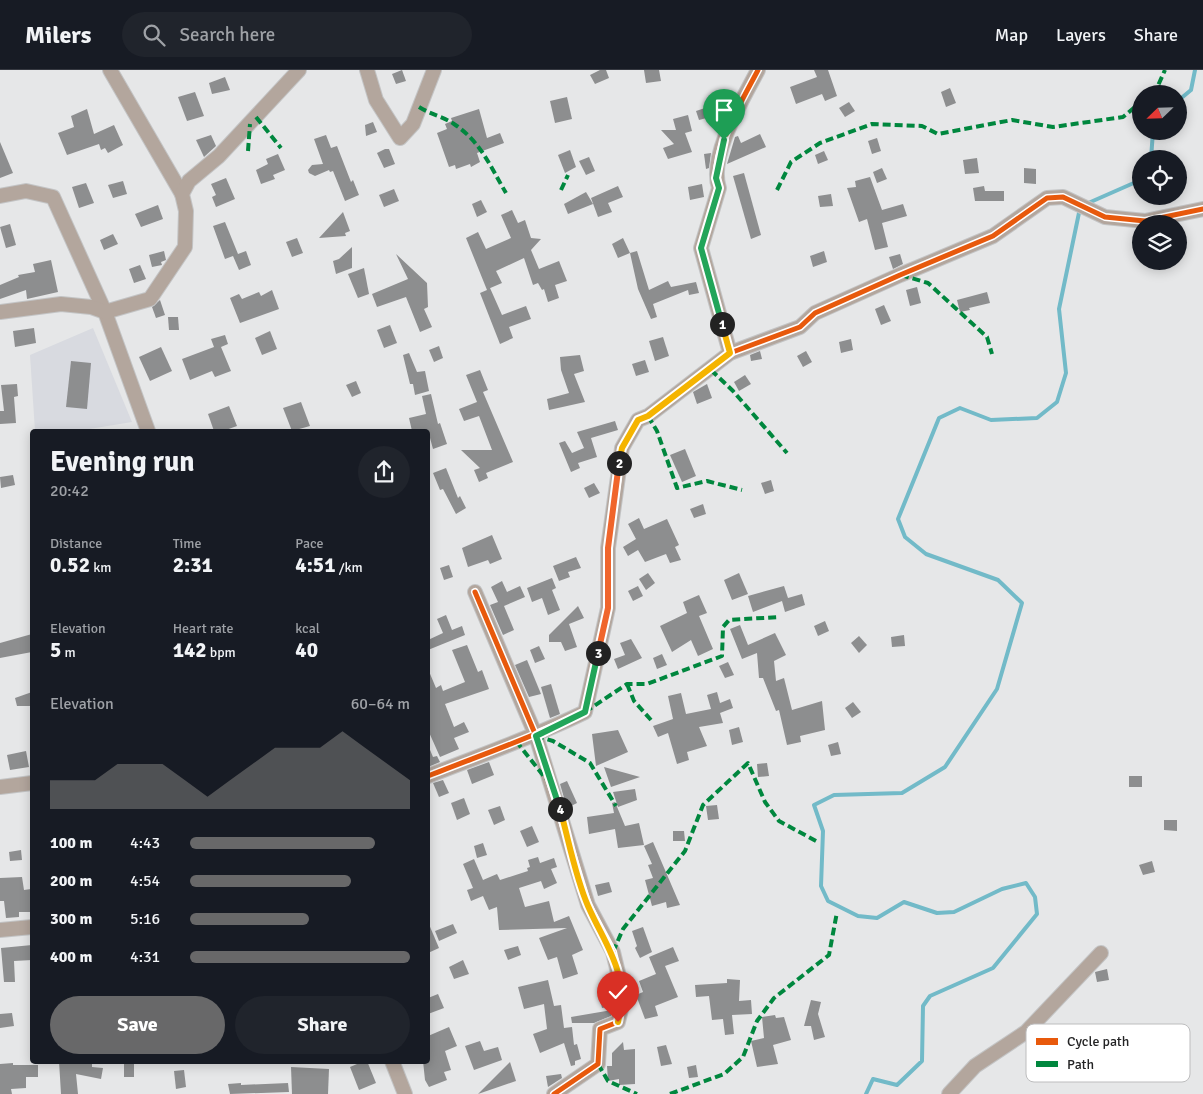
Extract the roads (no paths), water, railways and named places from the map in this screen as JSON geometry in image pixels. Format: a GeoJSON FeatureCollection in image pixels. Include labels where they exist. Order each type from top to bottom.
{"type":"FeatureCollection","features":[{"type":"Feature","properties":{"kind":"street"},"geometry":{"type":"LineString","coordinates":[[0,312],[61,304],[91,307],[105,312],[150,299],[185,247],[186,210],[182,194],[110,70]]}},
{"type":"Feature","properties":{"kind":"street"},"geometry":{"type":"LineString","coordinates":[[182,194],[188,181],[219,156],[299,70]]}},
{"type":"Feature","properties":{"kind":"street"},"geometry":{"type":"LineString","coordinates":[[367,70],[376,100],[400,138],[413,124],[434,70]]}},
{"type":"Feature","properties":{"kind":"street"},"geometry":{"type":"LineString","coordinates":[[730,353],[701,248],[719,188],[716,178],[724,140],[758,70]]}},
{"type":"Feature","properties":{"kind":"street"},"geometry":{"type":"LineString","coordinates":[[0,196],[26,191],[53,197],[105,312],[147,429]]}},
{"type":"Feature","properties":{"kind":"street"},"geometry":{"type":"LineString","coordinates":[[430,775],[536,736],[585,712],[608,608],[608,548],[622,448],[638,420],[648,416],[730,353],[800,327],[815,313],[993,236],[1047,198],[1063,197],[1105,217],[1146,221],[1203,209]]}},
{"type":"Feature","properties":{"kind":"street"},"geometry":{"type":"LineString","coordinates":[[475,592],[536,736],[588,905],[613,952],[621,985],[622,1005],[618,1022],[600,1029],[598,1064],[554,1094]]}},
{"type":"Feature","properties":{"kind":"street"},"geometry":{"type":"LineString","coordinates":[[0,787],[30,783]]}},
{"type":"Feature","properties":{"kind":"street"},"geometry":{"type":"LineString","coordinates":[[0,930],[30,927]]}},
{"type":"Feature","properties":{"kind":"street"},"geometry":{"type":"LineString","coordinates":[[1033,1024],[1100,953]]}},
{"type":"Feature","properties":{"kind":"street"},"geometry":{"type":"LineString","coordinates":[[949,1094],[975,1066],[1026,1032]]}},
{"type":"Feature","properties":{"kind":"street"},"geometry":{"type":"LineString","coordinates":[[393,1064],[405,1094]]}},
{"type":"Feature","properties":{"kind":"waterway"},"geometry":{"type":"LineString","coordinates":[[1188,92],[1191,90],[1195,70]]}},
{"type":"Feature","properties":{"kind":"waterway"},"geometry":{"type":"LineString","coordinates":[[1152,140],[1152,150]]}},
{"type":"Feature","properties":{"kind":"waterway"},"geometry":{"type":"LineString","coordinates":[[1086,204],[1132,184]]}},
{"type":"Feature","properties":{"kind":"waterway"},"geometry":{"type":"LineString","coordinates":[[866,1094],[873,1079],[897,1085],[922,1061],[923,1006],[930,996],[993,968],[1037,914],[1035,897],[1026,883],[1002,889],[954,912],[937,913],[904,902],[877,918],[858,916],[828,901],[821,886],[823,831],[814,805],[834,795],[902,793],[945,767],[997,689],[1022,603],[998,580],[926,554],[905,537],[898,519],[939,418],[960,408],[991,420],[1037,418],[1057,402],[1066,373],[1059,309],[1080,208]]}}]}
